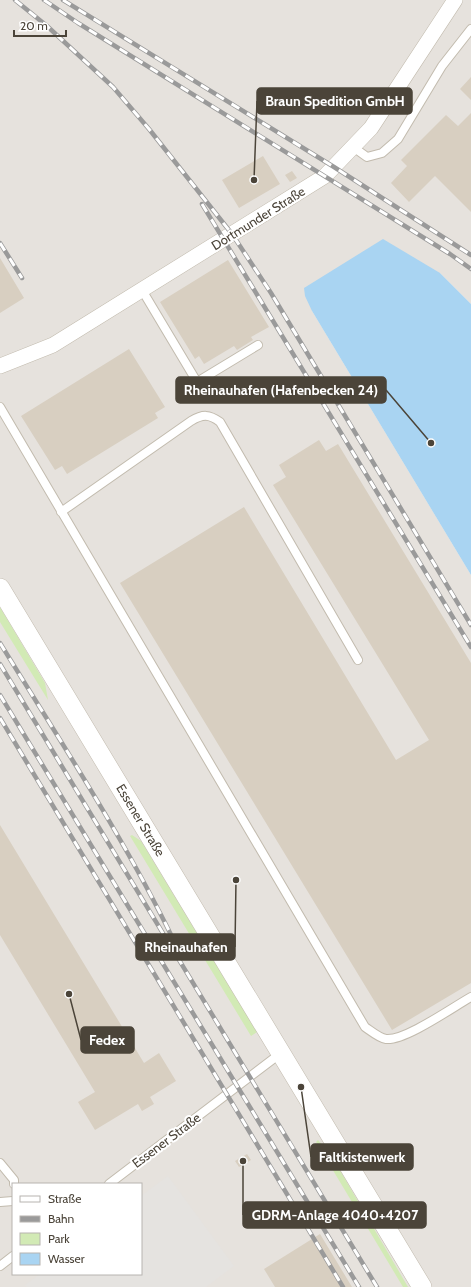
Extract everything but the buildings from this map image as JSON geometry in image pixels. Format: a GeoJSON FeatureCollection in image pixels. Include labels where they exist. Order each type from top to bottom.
{"type":"FeatureCollection","features":[{"type":"Feature","properties":{"kind":"street","name":"Dortmunder Straße"},"geometry":{"type":"LineString","coordinates":[[0,366],[53,345],[308,188],[325,176],[371,128],[455,0]]}},
{"type":"Feature","properties":{"kind":"street","name":"Essener Straße"},"geometry":{"type":"LineString","coordinates":[[0,588],[422,1287]]}},
{"type":"Feature","properties":{"kind":"lane"},"geometry":{"type":"LineString","coordinates":[[353,147],[367,157],[382,153],[398,139],[442,66],[471,29]]}},
{"type":"Feature","properties":{"kind":"lane"},"geometry":{"type":"LineString","coordinates":[[142,290],[197,382],[258,345]]}},
{"type":"Feature","properties":{"kind":"lane"},"geometry":{"type":"LineString","coordinates":[[0,407],[365,1027],[386,1039],[398,1038],[471,996]]}},
{"type":"Feature","properties":{"kind":"lane"},"geometry":{"type":"LineString","coordinates":[[61,512],[191,421],[201,415],[212,416],[220,422],[358,660]]}},
{"type":"Feature","properties":{"kind":"lane","name":"Essener Straße"},"geometry":{"type":"LineString","coordinates":[[110,1183],[281,1053]]}},
{"type":"Feature","properties":{"kind":"lane"},"geometry":{"type":"LineString","coordinates":[[0,1163],[14,1180],[14,1183]]}},
{"type":"Feature","properties":{"kind":"lane"},"geometry":{"type":"LineString","coordinates":[[0,1202],[12,1201]]}},
{"type":"Feature","properties":{"kind":"lane"},"geometry":{"type":"LineString","coordinates":[[0,1266],[12,1257]]}},
{"type":"Feature","properties":{"kind":"shaded area"},"geometry":{"type":"Polygon","coordinates":[[[0,0],[471,0],[471,304],[440,273],[312,311],[471,575],[471,1287],[0,1287],[0,0]]]}},
{"type":"Feature","properties":{"kind":"shaded area"},"geometry":{"type":"Polygon","coordinates":[[[168,1176],[234,1266],[206,1287],[27,1287],[25,1285],[39,1275],[142,1275],[142,1195],[168,1176]]]}},
{"type":"Feature","properties":{"kind":"green space"},"geometry":{"type":"Polygon","coordinates":[[[0,607],[45,683],[48,700],[0,622],[0,607]]]}},
{"type":"Feature","properties":{"kind":"green space"},"geometry":{"type":"Polygon","coordinates":[[[132,835],[141,841],[257,1032],[251,1036],[130,836],[132,835]]]}},
{"type":"Feature","properties":{"kind":"green space"},"geometry":{"type":"Polygon","coordinates":[[[318,1140],[331,1155],[408,1287],[403,1287],[316,1142],[318,1140]]]}},
{"type":"Feature","properties":{"kind":"water"},"geometry":{"type":"Polygon","coordinates":[[[383,239],[440,273],[471,304],[471,575],[312,311],[305,296],[304,288],[383,239]]]}},
{"type":"Feature","properties":{"kind":"railway"},"geometry":{"type":"LineString","coordinates":[[15,0],[47,26],[113,87],[149,129],[232,234],[271,293],[471,625]]}},
{"type":"Feature","properties":{"kind":"railway"},"geometry":{"type":"LineString","coordinates":[[44,0],[78,23],[450,254],[471,269]]}},
{"type":"Feature","properties":{"kind":"railway"},"geometry":{"type":"LineString","coordinates":[[63,0],[334,167],[471,255]]}},
{"type":"Feature","properties":{"kind":"railway"},"geometry":{"type":"LineString","coordinates":[[202,204],[471,647]]}},
{"type":"Feature","properties":{"kind":"railway"},"geometry":{"type":"LineString","coordinates":[[0,243],[22,278]]}},
{"type":"Feature","properties":{"kind":"railway"},"geometry":{"type":"LineString","coordinates":[[0,643],[113,828],[156,904],[175,943]]}},
{"type":"Feature","properties":{"kind":"railway"},"geometry":{"type":"LineString","coordinates":[[0,664],[377,1287]]}},
{"type":"Feature","properties":{"kind":"railway"},"geometry":{"type":"LineString","coordinates":[[0,695],[359,1287]]}},
{"type":"Feature","properties":{"kind":"railway"},"geometry":{"type":"LineString","coordinates":[[0,718],[343,1287]]}},
{"type":"Feature","properties":{"kind":"place","name":"Braun Spedition GmbH"},"geometry":{"type":"Point","coordinates":[254,180]}},
{"type":"Feature","properties":{"kind":"place","name":"Rheinauhafen (Hafenbecken 24)"},"geometry":{"type":"Point","coordinates":[431,443]}},
{"type":"Feature","properties":{"kind":"place","name":"Rheinauhafen"},"geometry":{"type":"Point","coordinates":[236,880]}},
{"type":"Feature","properties":{"kind":"place","name":"Fedex"},"geometry":{"type":"Point","coordinates":[69,994]}},
{"type":"Feature","properties":{"kind":"place","name":"Faltkistenwerk"},"geometry":{"type":"Point","coordinates":[301,1087]}},
{"type":"Feature","properties":{"kind":"place","name":"GDRM-Anlage 4040+4207"},"geometry":{"type":"Point","coordinates":[243,1161]}}]}
